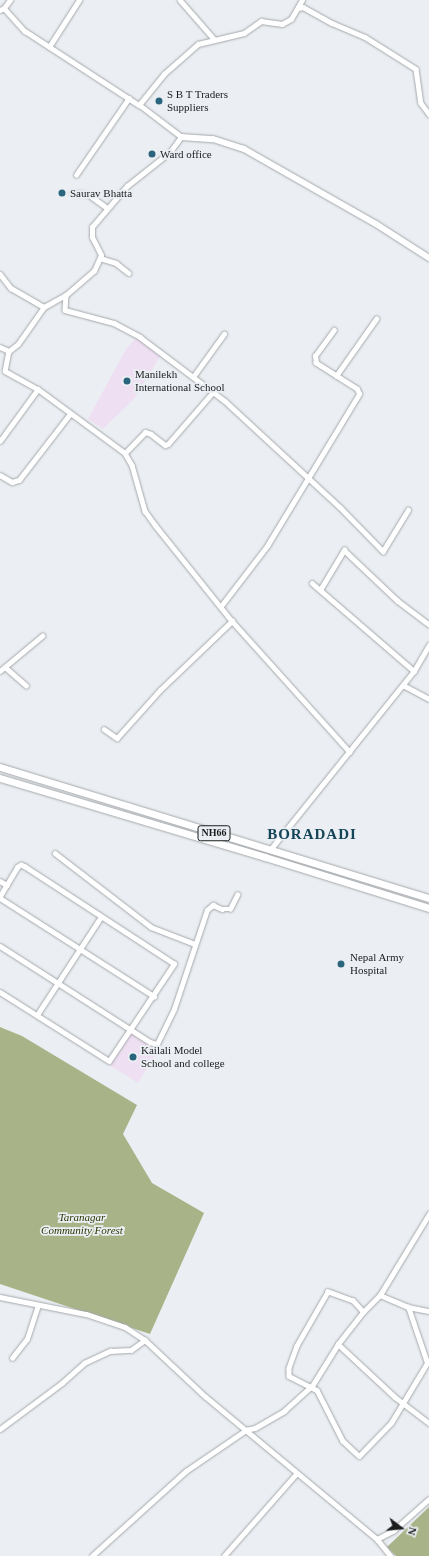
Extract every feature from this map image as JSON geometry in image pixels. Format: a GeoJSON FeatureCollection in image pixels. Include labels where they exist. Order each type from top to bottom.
{"type":"FeatureCollection","features":[{"type":"Feature","properties":{"kind":"highway","name":"NH66"},"geometry":{"type":"LineString","coordinates":[[0,767],[429,898]]}},
{"type":"Feature","properties":{"kind":"highway","name":"NH66"},"geometry":{"type":"LineString","coordinates":[[0,778],[265,856],[429,908]]}},
{"type":"Feature","properties":{"kind":"main road"},"geometry":{"type":"LineString","coordinates":[[181,137],[214,139],[244,149],[376,224],[429,258]]}},
{"type":"Feature","properties":{"kind":"street"},"geometry":{"type":"LineString","coordinates":[[10,0],[2,9],[25,31],[129,98],[181,137],[170,152],[127,186],[107,208],[92,228],[92,237],[98,246],[100,258],[85,282],[66,295],[44,307],[18,344],[9,351],[2,372],[38,389],[125,453],[132,465],[145,511],[232,621],[350,752]]}},
{"type":"Feature","properties":{"kind":"street"},"geometry":{"type":"LineString","coordinates":[[49,47],[79,0]]}},
{"type":"Feature","properties":{"kind":"street"},"geometry":{"type":"LineString","coordinates":[[180,0],[214,39]]}},
{"type":"Feature","properties":{"kind":"street"},"geometry":{"type":"LineString","coordinates":[[139,105],[179,58],[198,44],[244,33],[261,21],[282,24],[291,19],[302,0]]}},
{"type":"Feature","properties":{"kind":"street"},"geometry":{"type":"LineString","coordinates":[[298,8],[303,7],[332,24],[365,36],[416,69],[421,103],[429,114]]}},
{"type":"Feature","properties":{"kind":"street"},"geometry":{"type":"LineString","coordinates":[[76,175],[129,98]]}},
{"type":"Feature","properties":{"kind":"street"},"geometry":{"type":"LineString","coordinates":[[72,194],[88,194],[107,208]]}},
{"type":"Feature","properties":{"kind":"street"},"geometry":{"type":"LineString","coordinates":[[100,258],[116,263],[129,273]]}},
{"type":"Feature","properties":{"kind":"street"},"geometry":{"type":"LineString","coordinates":[[0,274],[11,288],[44,307]]}},
{"type":"Feature","properties":{"kind":"street"},"geometry":{"type":"LineString","coordinates":[[66,295],[65,310],[114,323],[140,337],[213,392],[310,478],[383,551],[408,510]]}},
{"type":"Feature","properties":{"kind":"street"},"geometry":{"type":"LineString","coordinates":[[336,376],[376,319]]}},
{"type":"Feature","properties":{"kind":"street"},"geometry":{"type":"LineString","coordinates":[[221,606],[267,546],[310,478],[359,394],[357,389],[316,363],[315,356],[334,330]]}},
{"type":"Feature","properties":{"kind":"street"},"geometry":{"type":"LineString","coordinates":[[193,377],[224,334]]}},
{"type":"Feature","properties":{"kind":"street"},"geometry":{"type":"LineString","coordinates":[[0,347],[9,351]]}},
{"type":"Feature","properties":{"kind":"street"},"geometry":{"type":"LineString","coordinates":[[0,442],[38,389]]}},
{"type":"Feature","properties":{"kind":"street"},"geometry":{"type":"LineString","coordinates":[[125,453],[145,432],[151,434],[165,445],[168,444],[213,392]]}},
{"type":"Feature","properties":{"kind":"street"},"geometry":{"type":"LineString","coordinates":[[0,475],[12,482],[19,480],[70,414]]}},
{"type":"Feature","properties":{"kind":"street"},"geometry":{"type":"LineString","coordinates":[[320,590],[344,550],[398,601],[429,624]]}},
{"type":"Feature","properties":{"kind":"street"},"geometry":{"type":"LineString","coordinates":[[312,583],[414,671]]}},
{"type":"Feature","properties":{"kind":"street"},"geometry":{"type":"LineString","coordinates":[[104,729],[118,738],[160,690],[232,621]]}},
{"type":"Feature","properties":{"kind":"street"},"geometry":{"type":"LineString","coordinates":[[0,671],[42,636]]}},
{"type":"Feature","properties":{"kind":"street"},"geometry":{"type":"LineString","coordinates":[[270,850],[404,685],[429,645]]}},
{"type":"Feature","properties":{"kind":"street"},"geometry":{"type":"LineString","coordinates":[[5,667],[26,685]]}},
{"type":"Feature","properties":{"kind":"street"},"geometry":{"type":"LineString","coordinates":[[404,685],[429,699]]}},
{"type":"Feature","properties":{"kind":"street"},"geometry":{"type":"LineString","coordinates":[[55,853],[151,926],[195,944]]}},
{"type":"Feature","properties":{"kind":"street"},"geometry":{"type":"LineString","coordinates":[[0,992],[106,1061],[111,1060],[154,996],[173,963],[20,865],[0,898],[154,996]]}},
{"type":"Feature","properties":{"kind":"street"},"geometry":{"type":"LineString","coordinates":[[0,881],[7,885]]}},
{"type":"Feature","properties":{"kind":"street"},"geometry":{"type":"LineString","coordinates":[[0,946],[130,1030],[150,1042],[158,1044],[174,1009],[207,910],[213,905],[222,909],[230,909],[237,895]]}},
{"type":"Feature","properties":{"kind":"street"},"geometry":{"type":"LineString","coordinates":[[37,1015],[78,949],[101,917]]}},
{"type":"Feature","properties":{"kind":"street"},"geometry":{"type":"LineString","coordinates":[[92,1556],[186,1471],[246,1430],[255,1428],[284,1411],[312,1386],[338,1344],[363,1312],[380,1295],[429,1214]]}},
{"type":"Feature","properties":{"kind":"street"},"geometry":{"type":"LineString","coordinates":[[363,1312],[353,1301],[328,1292],[297,1346],[289,1368],[289,1376],[312,1386],[317,1390],[343,1441],[359,1456],[388,1426],[428,1363],[408,1307]]}},
{"type":"Feature","properties":{"kind":"street"},"geometry":{"type":"LineString","coordinates":[[380,1295],[408,1307],[429,1311]]}},
{"type":"Feature","properties":{"kind":"street"},"geometry":{"type":"LineString","coordinates":[[0,1297],[38,1306],[86,1314],[124,1328],[145,1340],[206,1397],[296,1474],[377,1538],[391,1556]]}},
{"type":"Feature","properties":{"kind":"street"},"geometry":{"type":"LineString","coordinates":[[12,1358],[27,1339],[38,1306]]}},
{"type":"Feature","properties":{"kind":"street"},"geometry":{"type":"LineString","coordinates":[[0,1429],[66,1380],[84,1363],[110,1351],[131,1350],[145,1340]]}},
{"type":"Feature","properties":{"kind":"street"},"geometry":{"type":"LineString","coordinates":[[338,1344],[403,1403],[429,1423]]}},
{"type":"Feature","properties":{"kind":"street"},"geometry":{"type":"LineString","coordinates":[[224,1556],[296,1474]]}},
{"type":"Feature","properties":{"kind":"street"},"geometry":{"type":"LineString","coordinates":[[377,1538],[393,1531],[429,1499]]}},
{"type":"Feature","properties":{"kind":"shaded area","name":"Manilekh International School"},"geometry":{"type":"Polygon","coordinates":[[[137,337],[161,355],[134,399],[103,429],[88,419],[126,349],[137,337]]]}},
{"type":"Feature","properties":{"kind":"shaded area","name":"Kailali Model School and college"},"geometry":{"type":"Polygon","coordinates":[[[131,1032],[158,1050],[138,1083],[109,1065],[131,1032]]]}},
{"type":"Feature","properties":{"kind":"green space","name":"Taranagar Community Forest"},"geometry":{"type":"Polygon","coordinates":[[[0,1027],[22,1036],[137,1105],[123,1134],[152,1183],[204,1213],[150,1334],[0,1284],[0,1027]]]}},
{"type":"Feature","properties":{"kind":"green space"},"geometry":{"type":"Polygon","coordinates":[[[429,1507],[429,1556],[396,1556],[387,1547],[429,1507]]]}},
{"type":"Feature","properties":{"kind":"place","name":"S B T Traders Suppliers"},"geometry":{"type":"Point","coordinates":[159,101]}},
{"type":"Feature","properties":{"kind":"place","name":"Ward office"},"geometry":{"type":"Point","coordinates":[152,154]}},
{"type":"Feature","properties":{"kind":"place","name":"Saurav Bhatta"},"geometry":{"type":"Point","coordinates":[62,193]}},
{"type":"Feature","properties":{"kind":"place","name":"Manilekh International School"},"geometry":{"type":"Point","coordinates":[127,381]}},
{"type":"Feature","properties":{"kind":"place","name":"Nepal Army Hospital"},"geometry":{"type":"Point","coordinates":[341,964]}},
{"type":"Feature","properties":{"kind":"place","name":"Kailali Model School and college"},"geometry":{"type":"Point","coordinates":[133,1057]}},
{"type":"Feature","properties":{"kind":"district","name":"BORADADI"},"geometry":{"type":"Point","coordinates":[312,835]}}]}
